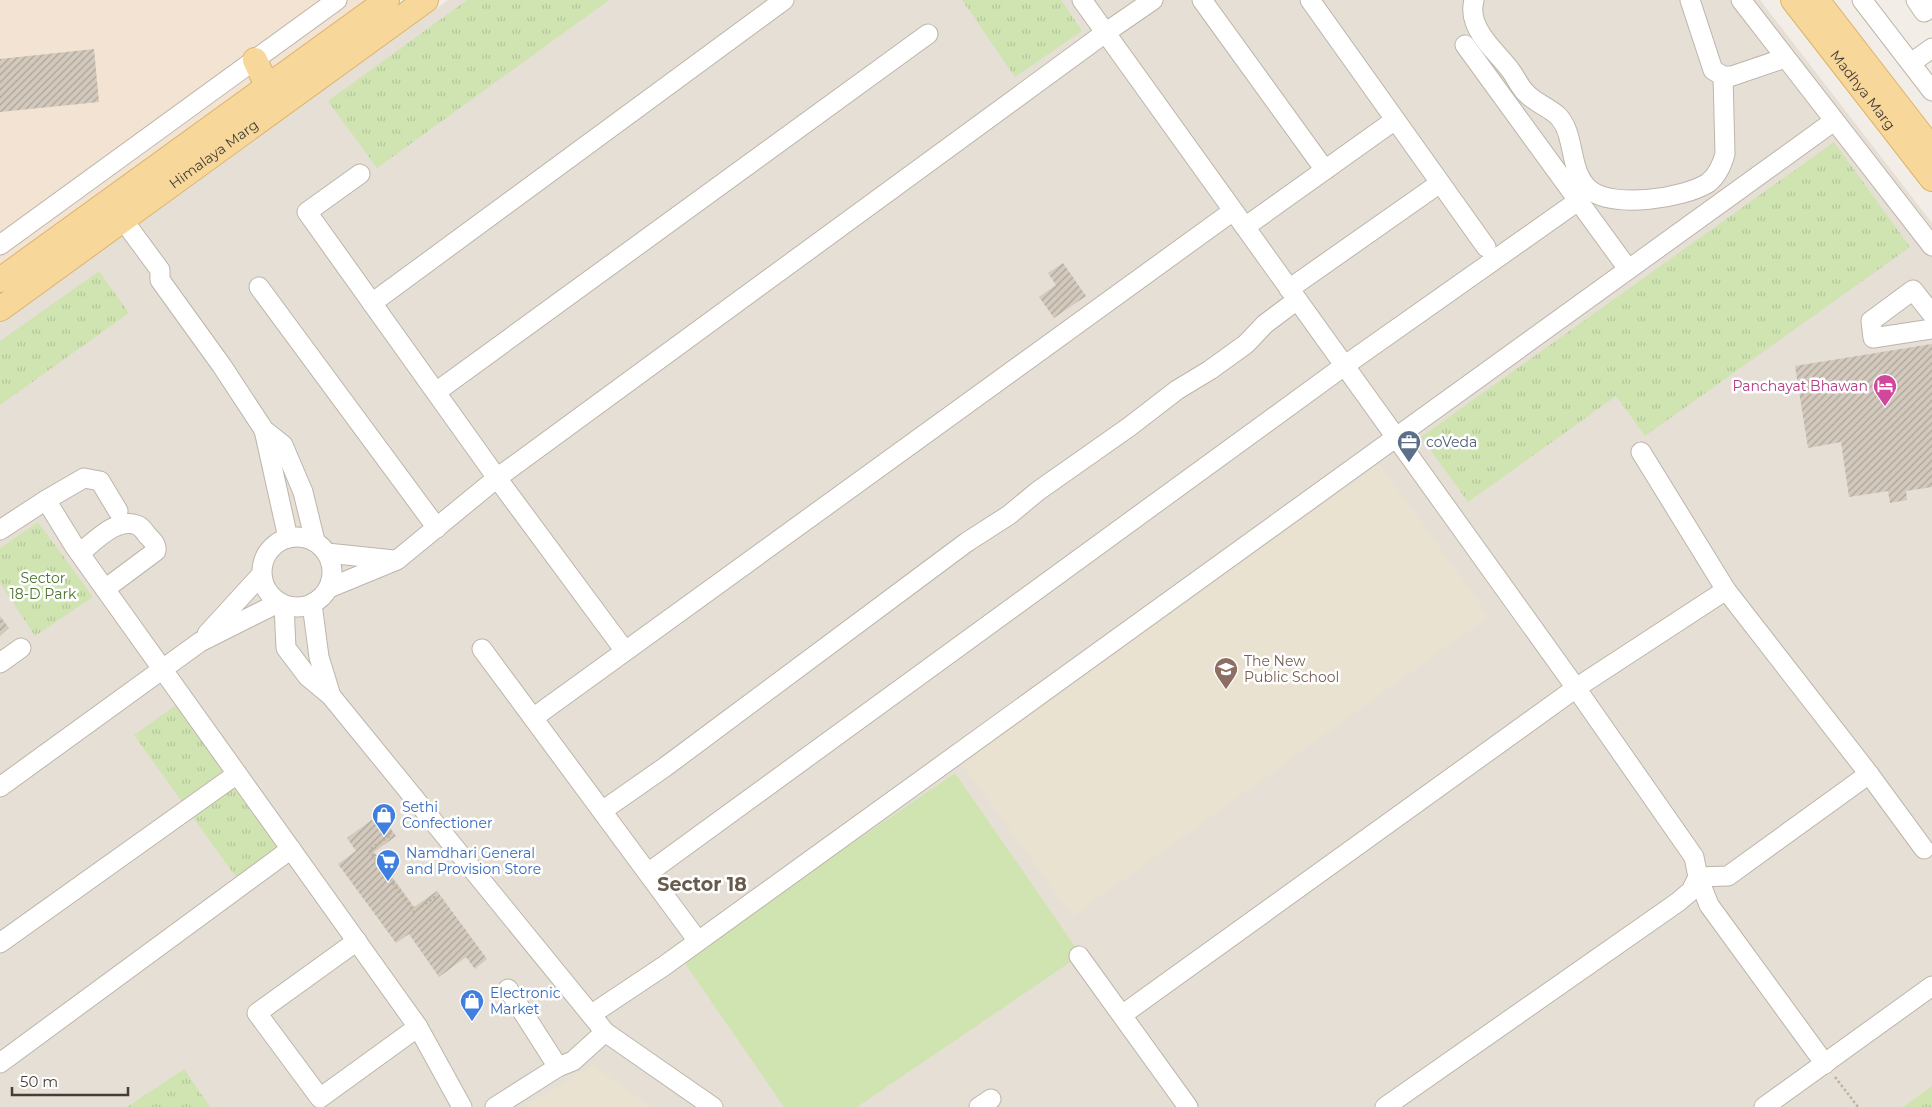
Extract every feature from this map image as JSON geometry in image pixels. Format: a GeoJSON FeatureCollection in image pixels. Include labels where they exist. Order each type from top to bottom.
{"type":"FeatureCollection","features":[{"type":"Feature","properties":{"kind":"main road","name":"Himalaya Marg"},"geometry":{"type":"LineString","coordinates":[[0,309],[110,214],[268,86],[386,0]]}},
{"type":"Feature","properties":{"kind":"main road","name":"Himalaya Marg"},"geometry":{"type":"LineString","coordinates":[[0,280],[110,214],[426,0]]}},
{"type":"Feature","properties":{"kind":"main road","name":"Madhya Marg"},"geometry":{"type":"LineString","coordinates":[[1793,0],[1932,179]]}},
{"type":"Feature","properties":{"kind":"main road","name":"Madhya Marg"},"geometry":{"type":"LineString","coordinates":[[1816,0],[1932,149]]}},
{"type":"Feature","properties":{"kind":"main road"},"geometry":{"type":"LineString","coordinates":[[255,60],[268,86]]}},
{"type":"Feature","properties":{"kind":"street"},"geometry":{"type":"LineString","coordinates":[[0,245],[337,0]]}},
{"type":"Feature","properties":{"kind":"street"},"geometry":{"type":"LineString","coordinates":[[372,303],[784,0]]}},
{"type":"Feature","properties":{"kind":"street"},"geometry":{"type":"LineString","coordinates":[[1082,0],[1576,688],[1694,857],[1698,877],[1709,905],[1825,1064]]}},
{"type":"Feature","properties":{"kind":"street"},"geometry":{"type":"LineString","coordinates":[[329,588],[398,560],[497,478],[1105,33],[1153,0]]}},
{"type":"Feature","properties":{"kind":"street"},"geometry":{"type":"LineString","coordinates":[[1202,0],[1325,170]]}},
{"type":"Feature","properties":{"kind":"street"},"geometry":{"type":"LineString","coordinates":[[1310,0],[1486,247]]}},
{"type":"Feature","properties":{"kind":"street"},"geometry":{"type":"LineString","coordinates":[[1474,0],[1472,10],[1476,24],[1526,93],[1556,114],[1562,121],[1576,169],[1582,181],[1591,191],[1606,198],[1652,200],[1691,190],[1708,182],[1722,165],[1724,154],[1723,76]]}},
{"type":"Feature","properties":{"kind":"street"},"geometry":{"type":"LineString","coordinates":[[1690,0],[1713,70],[1723,76],[1732,76],[1785,58]]}},
{"type":"Feature","properties":{"kind":"street"},"geometry":{"type":"LineString","coordinates":[[1741,0],[1932,246]]}},
{"type":"Feature","properties":{"kind":"street"},"geometry":{"type":"LineString","coordinates":[[1862,0],[1932,91]]}},
{"type":"Feature","properties":{"kind":"street"},"geometry":{"type":"LineString","coordinates":[[1916,0],[1924,12],[1932,7]]}},
{"type":"Feature","properties":{"kind":"street"},"geometry":{"type":"LineString","coordinates":[[436,392],[928,34]]}},
{"type":"Feature","properties":{"kind":"street"},"geometry":{"type":"LineString","coordinates":[[1465,44],[1628,269]]}},
{"type":"Feature","properties":{"kind":"street"},"geometry":{"type":"LineString","coordinates":[[1911,63],[1932,48]]}},
{"type":"Feature","properties":{"kind":"street"},"geometry":{"type":"LineString","coordinates":[[1245,227],[1395,120]]}},
{"type":"Feature","properties":{"kind":"street"},"geometry":{"type":"LineString","coordinates":[[592,1014],[664,966],[1834,121]]}},
{"type":"Feature","properties":{"kind":"street"},"geometry":{"type":"LineString","coordinates":[[360,174],[307,212],[497,478],[625,651]]}},
{"type":"Feature","properties":{"kind":"street"},"geometry":{"type":"LineString","coordinates":[[602,811],[665,767],[967,542],[1009,515],[1038,491],[1091,455],[1177,390],[1210,370],[1246,344],[1293,295],[1440,183]]}},
{"type":"Feature","properties":{"kind":"street"},"geometry":{"type":"LineString","coordinates":[[648,873],[1344,366],[1578,201]]}},
{"type":"Feature","properties":{"kind":"street"},"geometry":{"type":"LineString","coordinates":[[533,718],[1233,210]]}},
{"type":"Feature","properties":{"kind":"street"},"geometry":{"type":"LineString","coordinates":[[110,214],[160,270],[160,280],[222,366],[264,430],[282,445],[303,492],[321,547],[332,564],[329,588],[322,598],[303,607],[281,604],[270,595],[264,586],[261,575],[262,565],[265,556],[279,541],[288,538],[306,538],[321,547],[398,560]]}},
{"type":"Feature","properties":{"kind":"street"},"geometry":{"type":"LineString","coordinates":[[259,287],[436,528]]}},
{"type":"Feature","properties":{"kind":"street"},"geometry":{"type":"LineString","coordinates":[[1932,314],[1913,290],[1871,322],[1873,338],[1932,329]]}},
{"type":"Feature","properties":{"kind":"street"},"geometry":{"type":"LineString","coordinates":[[264,430],[288,538]]}},
{"type":"Feature","properties":{"kind":"street"},"geometry":{"type":"LineString","coordinates":[[1641,452],[1726,590],[1869,774],[1924,849]]}},
{"type":"Feature","properties":{"kind":"street"},"geometry":{"type":"LineString","coordinates":[[0,530],[84,478],[100,481],[118,511]]}},
{"type":"Feature","properties":{"kind":"street"},"geometry":{"type":"LineString","coordinates":[[46,500],[105,590],[418,1027],[462,1107]]}},
{"type":"Feature","properties":{"kind":"street"},"geometry":{"type":"LineString","coordinates":[[80,554],[115,526],[126,523],[138,526],[154,542],[157,548],[156,551],[105,590]]}},
{"type":"Feature","properties":{"kind":"street"},"geometry":{"type":"LineString","coordinates":[[200,642],[261,575]]}},
{"type":"Feature","properties":{"kind":"street"},"geometry":{"type":"LineString","coordinates":[[1122,1015],[1576,688],[1726,590]]}},
{"type":"Feature","properties":{"kind":"street"},"geometry":{"type":"LineString","coordinates":[[0,787],[200,642],[281,604]]}},
{"type":"Feature","properties":{"kind":"street"},"geometry":{"type":"LineString","coordinates":[[281,604],[286,648],[308,677],[331,696],[605,1032],[713,1107]]}},
{"type":"Feature","properties":{"kind":"street"},"geometry":{"type":"LineString","coordinates":[[312,604],[319,657],[331,696]]}},
{"type":"Feature","properties":{"kind":"street"},"geometry":{"type":"LineString","coordinates":[[0,663],[21,648]]}},
{"type":"Feature","properties":{"kind":"street"},"geometry":{"type":"LineString","coordinates":[[482,649],[698,941]]}},
{"type":"Feature","properties":{"kind":"street"},"geometry":{"type":"LineString","coordinates":[[0,943],[237,774]]}},
{"type":"Feature","properties":{"kind":"street"},"geometry":{"type":"LineString","coordinates":[[1698,877],[1728,876],[1869,774]]}},
{"type":"Feature","properties":{"kind":"street"},"geometry":{"type":"LineString","coordinates":[[0,1062],[290,849]]}},
{"type":"Feature","properties":{"kind":"street"},"geometry":{"type":"LineString","coordinates":[[1386,1107],[1678,902],[1691,891],[1698,877]]}},
{"type":"Feature","properties":{"kind":"street"},"geometry":{"type":"LineString","coordinates":[[357,941],[257,1013],[320,1098],[418,1027]]}},
{"type":"Feature","properties":{"kind":"street"},"geometry":{"type":"LineString","coordinates":[[1079,956],[1188,1107]]}},
{"type":"Feature","properties":{"kind":"street"},"geometry":{"type":"LineString","coordinates":[[1764,1107],[1932,986]]}},
{"type":"Feature","properties":{"kind":"street"},"geometry":{"type":"LineString","coordinates":[[508,989],[558,1067]]}},
{"type":"Feature","properties":{"kind":"street"},"geometry":{"type":"LineString","coordinates":[[496,1107],[558,1067],[573,1061],[605,1032]]}},
{"type":"Feature","properties":{"kind":"path"},"geometry":{"type":"LineString","coordinates":[[381,820],[391,834],[369,850],[414,912],[436,896]]}},
{"type":"Feature","properties":{"kind":"path"},"geometry":{"type":"LineString","coordinates":[[1825,1064],[1858,1107]]}},
{"type":"Feature","properties":{"kind":"shaded area"},"geometry":{"type":"Polygon","coordinates":[[[0,0],[367,0],[0,265],[0,0]]]}},
{"type":"Feature","properties":{"kind":"shaded area"},"geometry":{"type":"Polygon","coordinates":[[[448,0],[1760,0],[1932,223],[1932,1107],[0,1107],[0,320],[448,0]]]}},
{"type":"Feature","properties":{"kind":"shaded area","name":"The New Public School"},"geometry":{"type":"Polygon","coordinates":[[[1379,464],[1489,616],[1073,916],[962,764],[1379,464]]]}},
{"type":"Feature","properties":{"kind":"shaded area"},"geometry":{"type":"Polygon","coordinates":[[[592,1065],[652,1107],[523,1107],[592,1065]]]}},
{"type":"Feature","properties":{"kind":"green space"},"geometry":{"type":"Polygon","coordinates":[[[467,0],[609,0],[377,168],[328,101],[467,0]]]}},
{"type":"Feature","properties":{"kind":"green space"},"geometry":{"type":"Polygon","coordinates":[[[962,0],[1061,0],[1082,31],[1015,77],[962,0]]]}},
{"type":"Feature","properties":{"kind":"green space"},"geometry":{"type":"Polygon","coordinates":[[[1834,142],[1910,247],[1645,436],[1616,396],[1468,502],[1421,437],[1834,142]]]}},
{"type":"Feature","properties":{"kind":"green space"},"geometry":{"type":"Polygon","coordinates":[[[99,271],[129,313],[0,405],[0,341],[99,271]]]}},
{"type":"Feature","properties":{"kind":"green space","name":"Sector 18-D Park"},"geometry":{"type":"Polygon","coordinates":[[[38,522],[93,597],[35,636],[0,583],[0,548],[38,522]]]}},
{"type":"Feature","properties":{"kind":"green space"},"geometry":{"type":"Polygon","coordinates":[[[176,705],[278,847],[236,877],[134,735],[176,705]]]}},
{"type":"Feature","properties":{"kind":"green space"},"geometry":{"type":"Polygon","coordinates":[[[955,773],[1081,955],[857,1107],[784,1107],[682,959],[955,773]]]}},
{"type":"Feature","properties":{"kind":"green space"},"geometry":{"type":"Polygon","coordinates":[[[184,1069],[210,1107],[127,1107],[184,1069]]]}},
{"type":"Feature","properties":{"kind":"green space"},"geometry":{"type":"Polygon","coordinates":[[[1932,1086],[1932,1107],[1903,1107],[1932,1086]]]}},
{"type":"Feature","properties":{"kind":"building"},"geometry":{"type":"Polygon","coordinates":[[[94,49],[99,102],[0,112],[0,59],[94,49]]]}},
{"type":"Feature","properties":{"kind":"building"},"geometry":{"type":"Polygon","coordinates":[[[1063,263],[1086,296],[1054,318],[1039,297],[1056,285],[1048,273],[1063,263]]]}},
{"type":"Feature","properties":{"kind":"building"},"geometry":{"type":"Polygon","coordinates":[[[1932,344],[1932,487],[1906,491],[1907,500],[1890,503],[1888,491],[1849,497],[1841,442],[1808,448],[1795,366],[1932,344]]]}},
{"type":"Feature","properties":{"kind":"building"},"geometry":{"type":"Polygon","coordinates":[[[0,616],[9,628],[0,636],[0,616]]]}},
{"type":"Feature","properties":{"kind":"building"},"geometry":{"type":"Polygon","coordinates":[[[380,814],[396,836],[374,852],[414,907],[437,891],[487,959],[475,969],[466,957],[439,977],[409,934],[396,943],[338,864],[356,851],[347,838],[380,814]]]}},
{"type":"Feature","properties":{"kind":"place","name":"Panchayat Bhawan"},"geometry":{"type":"Point","coordinates":[1885,407]}},
{"type":"Feature","properties":{"kind":"place","name":"coVeda"},"geometry":{"type":"Point","coordinates":[1409,463]}},
{"type":"Feature","properties":{"kind":"place","name":"The New Public School"},"geometry":{"type":"Point","coordinates":[1226,690]}},
{"type":"Feature","properties":{"kind":"place","name":"Sethi Confectioner"},"geometry":{"type":"Point","coordinates":[384,836]}},
{"type":"Feature","properties":{"kind":"place","name":"Namdhari General and Provision Store"},"geometry":{"type":"Point","coordinates":[388,882]}},
{"type":"Feature","properties":{"kind":"place","name":"Electronic Market"},"geometry":{"type":"Point","coordinates":[472,1022]}},
{"type":"Feature","properties":{"kind":"district","name":"Sector 18"},"geometry":{"type":"Point","coordinates":[702,884]}}]}
